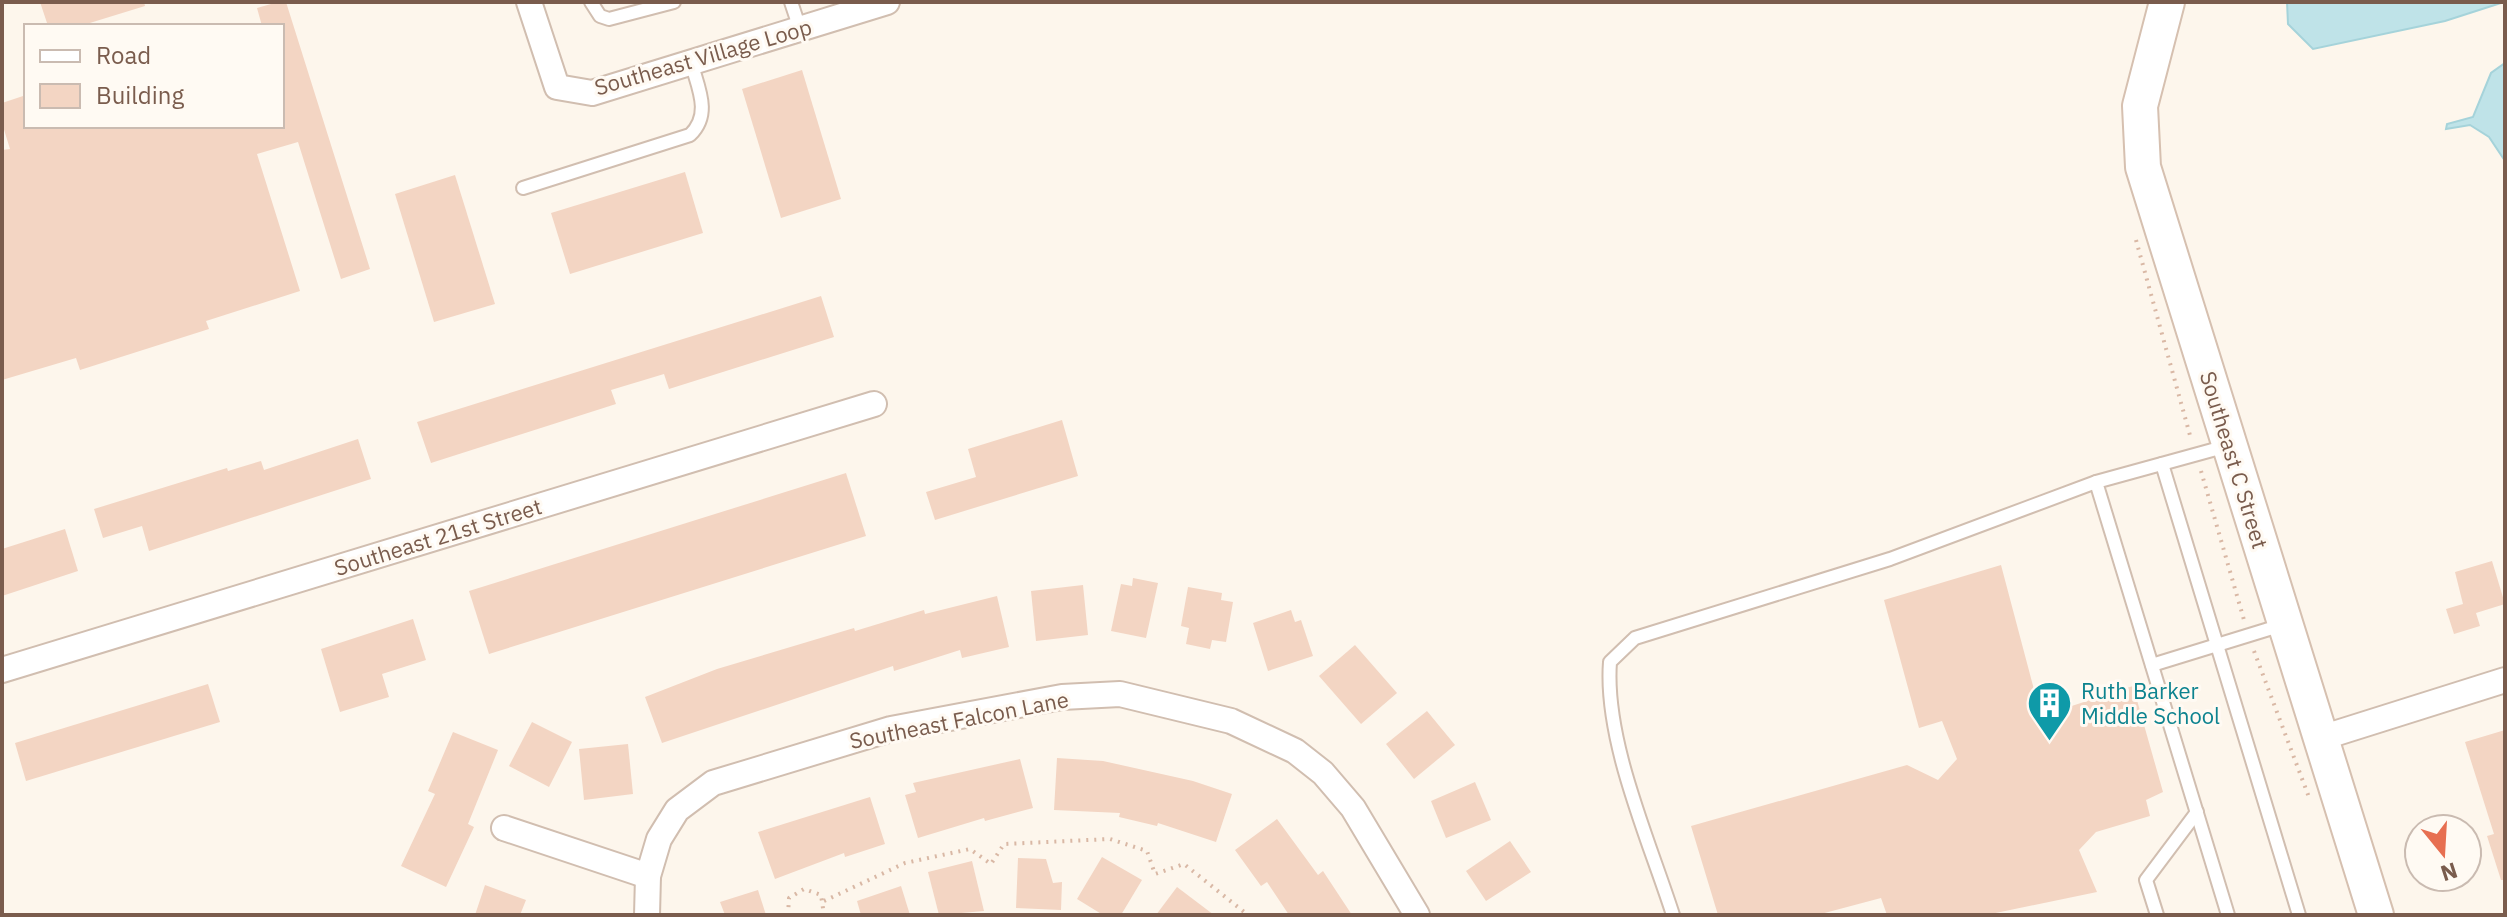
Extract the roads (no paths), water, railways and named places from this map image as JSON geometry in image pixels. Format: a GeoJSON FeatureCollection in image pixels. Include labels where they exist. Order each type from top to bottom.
{"type":"FeatureCollection","features":[{"type":"Feature","properties":{"kind":"street","name":"Southeast Village Loop"},"geometry":{"type":"LineString","coordinates":[[529,2],[557,87],[592,93],[887,2]]}},
{"type":"Feature","properties":{"kind":"street","name":"Southeast C Street"},"geometry":{"type":"LineString","coordinates":[[2167,2],[2140,106],[2143,167],[2372,912]]}},
{"type":"Feature","properties":{"kind":"street","name":"Southeast 21st Street"},"geometry":{"type":"LineString","coordinates":[[2,670],[874,404]]}},
{"type":"Feature","properties":{"kind":"street"},"geometry":{"type":"LineString","coordinates":[[2321,738],[2505,680]]}},
{"type":"Feature","properties":{"kind":"street","name":"Southeast Falcon Lane"},"geometry":{"type":"LineString","coordinates":[[647,915],[648,876],[659,839],[677,810],[713,783],[891,729],[1062,697],[1120,694],[1231,721],[1295,751],[1323,773],[1353,808],[1417,915]]}},
{"type":"Feature","properties":{"kind":"street"},"geometry":{"type":"LineString","coordinates":[[504,828],[648,876]]}},
{"type":"Feature","properties":{"kind":"lane"},"geometry":{"type":"LineString","coordinates":[[591,2],[600,16],[609,19],[674,2]]}},
{"type":"Feature","properties":{"kind":"lane"},"geometry":{"type":"LineString","coordinates":[[791,2],[800,29]]}},
{"type":"Feature","properties":{"kind":"lane"},"geometry":{"type":"LineString","coordinates":[[523,188],[690,135],[699,127],[703,106],[691,62]]}},
{"type":"Feature","properties":{"kind":"lane"},"geometry":{"type":"LineString","coordinates":[[1673,915],[1613,728],[1608,686],[1610,662],[1635,638],[1890,559],[2096,482],[2230,445]]}},
{"type":"Feature","properties":{"kind":"lane"},"geometry":{"type":"LineString","coordinates":[[2162,464],[2299,915]]}},
{"type":"Feature","properties":{"kind":"lane"},"geometry":{"type":"LineString","coordinates":[[2096,482],[2228,915]]}},
{"type":"Feature","properties":{"kind":"lane"},"geometry":{"type":"LineString","coordinates":[[2152,665],[2285,624]]}},
{"type":"Feature","properties":{"kind":"lane"},"geometry":{"type":"LineString","coordinates":[[2157,915],[2146,880],[2197,812]]}},
{"type":"Feature","properties":{"kind":"water"},"geometry":{"type":"Polygon","coordinates":[[[2287,2],[2504,2],[2445,21],[2313,49],[2288,24],[2287,2]]]}},
{"type":"Feature","properties":{"kind":"water"},"geometry":{"type":"Polygon","coordinates":[[[2505,63],[2505,161],[2489,137],[2470,125],[2446,129],[2447,124],[2473,117],[2491,73],[2505,63]]]}},
{"type":"Feature","properties":{"kind":"place","name":"Ruth Barker Middle School"},"geometry":{"type":"Point","coordinates":[2050,743]}}]}
